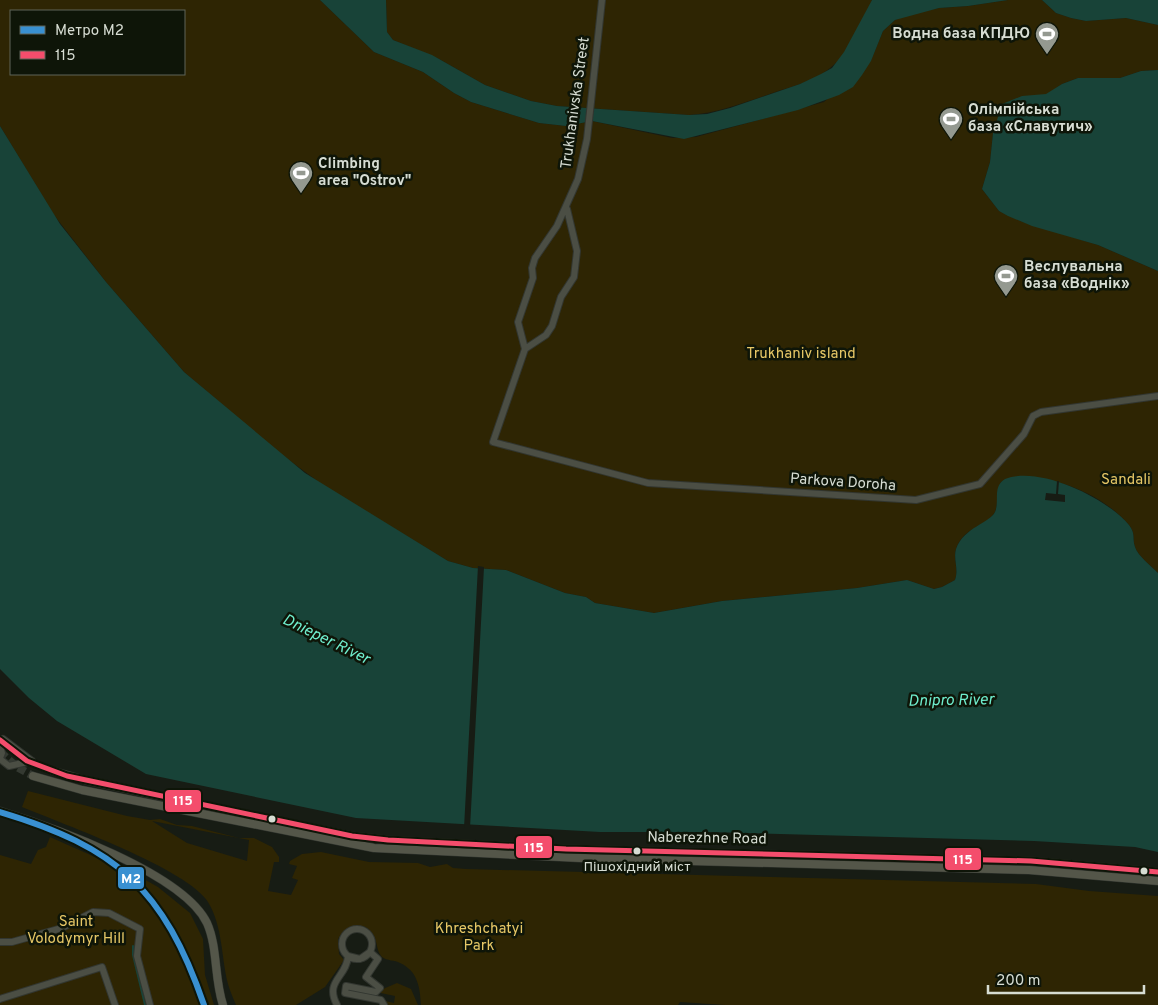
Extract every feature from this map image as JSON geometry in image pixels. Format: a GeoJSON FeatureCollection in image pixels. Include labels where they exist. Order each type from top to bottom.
{"type":"FeatureCollection","features":[{"type":"Feature","properties":{"kind":"main road","name":"Naberezhne Road"},"geometry":{"type":"LineString","coordinates":[[53,772],[273,820],[352,836],[388,840],[566,849],[1031,861],[1158,872]]}},
{"type":"Feature","properties":{"kind":"main road","name":"Naberezhne Road"},"geometry":{"type":"LineString","coordinates":[[32,776],[82,790],[374,848],[553,858],[1030,870],[1158,881]]}},
{"type":"Feature","properties":{"kind":"main road"},"geometry":{"type":"LineString","coordinates":[[0,811],[35,822],[90,845],[155,876],[179,891],[198,908],[206,921],[212,938],[215,976],[224,1005]]}},
{"type":"Feature","properties":{"kind":"street","name":"Trukhanivska Street"},"geometry":{"type":"LineString","coordinates":[[524,349],[518,322],[534,278],[532,268],[535,258],[567,208],[578,179],[587,139],[589,106],[602,0]]}},
{"type":"Feature","properties":{"kind":"street"},"geometry":{"type":"LineString","coordinates":[[524,349],[546,335],[552,326],[561,297],[574,277],[577,251],[567,208]]}},
{"type":"Feature","properties":{"kind":"street","name":"Parkova Doroha"},"geometry":{"type":"LineString","coordinates":[[524,349],[493,442],[648,483],[916,500],[972,488],[980,484],[1024,434],[1033,416],[1041,412],[1158,396]]}},
{"type":"Feature","properties":{"kind":"street"},"geometry":{"type":"LineString","coordinates":[[1,741],[32,762],[9,766],[0,759],[2,753],[1,741]]}},
{"type":"Feature","properties":{"kind":"street"},"geometry":{"type":"LineString","coordinates":[[0,942],[12,942],[62,928],[93,912],[109,913],[140,929],[137,956],[140,960],[150,1005]]}},
{"type":"Feature","properties":{"kind":"street"},"geometry":{"type":"LineString","coordinates":[[337,1005],[333,996],[334,984],[348,964],[348,956],[357,959],[368,954],[372,942],[367,934],[359,929],[345,934],[342,944],[344,953],[357,959]]}},
{"type":"Feature","properties":{"kind":"street"},"geometry":{"type":"LineString","coordinates":[[357,959],[370,952],[378,959],[366,977],[380,988],[376,992],[346,986],[345,993],[382,1000],[384,1005]]}},
{"type":"Feature","properties":{"kind":"street"},"geometry":{"type":"LineString","coordinates":[[0,999],[102,967],[115,1005]]}},
{"type":"Feature","properties":{"kind":"green space","name":"Trukhaniv island"},"geometry":{"type":"Polygon","coordinates":[[[0,0],[320,0],[374,52],[423,72],[471,102],[539,123],[566,126],[592,121],[672,138],[696,137],[824,102],[871,60],[883,31],[895,20],[907,15],[939,8],[1008,0],[1042,0],[1056,13],[1071,18],[1086,21],[1126,18],[1158,25],[1158,70],[1141,71],[1120,78],[1078,78],[1062,84],[993,133],[990,162],[982,189],[999,211],[1023,222],[1098,245],[1158,271],[1158,573],[1139,554],[1135,547],[1131,528],[1117,513],[1087,493],[1053,481],[1035,479],[1017,479],[1001,482],[993,515],[964,536],[956,549],[955,580],[934,589],[907,580],[857,588],[722,601],[654,613],[595,603],[586,597],[565,593],[506,570],[473,568],[448,561],[327,488],[278,452],[184,372],[106,282],[54,215],[0,126],[0,0]]]}},
{"type":"Feature","properties":{"kind":"green space"},"geometry":{"type":"Polygon","coordinates":[[[386,0],[872,0],[850,46],[837,62],[823,73],[800,84],[738,105],[689,115],[557,106],[531,101],[485,85],[439,59],[393,40],[387,32],[386,0]]]}},
{"type":"Feature","properties":{"kind":"green space","name":"Khreshchatyi Park"},"geometry":{"type":"Polygon","coordinates":[[[28,791],[127,816],[150,820],[160,819],[177,825],[192,826],[239,838],[254,838],[272,847],[279,857],[279,862],[274,862],[268,891],[291,895],[298,880],[292,878],[297,866],[289,864],[290,861],[302,854],[321,852],[369,862],[418,863],[430,867],[447,864],[453,868],[466,869],[1036,884],[1089,891],[1158,896],[1158,1005],[725,1005],[680,1002],[678,1005],[421,1005],[419,986],[411,971],[398,962],[382,957],[374,936],[370,931],[366,927],[356,926],[345,930],[338,939],[339,954],[344,960],[325,987],[296,1005],[236,1005],[228,984],[221,942],[213,912],[208,902],[196,889],[151,862],[94,836],[22,807],[28,791]],[[152,821],[187,843],[247,861],[249,840],[152,821]]]}},
{"type":"Feature","properties":{"kind":"green space","name":"Saint Volodymyr Hill"},"geometry":{"type":"Polygon","coordinates":[[[50,837],[142,878],[158,887],[190,913],[203,939],[205,975],[214,1005],[0,1005],[0,855],[31,864],[38,850],[46,847],[50,837]]]}},
{"type":"Feature","properties":{"kind":"green space"},"geometry":{"type":"Polygon","coordinates":[[[397,983],[411,989],[418,1005],[384,1005],[381,1000],[394,1003],[395,996],[376,992],[397,983]]]}},
{"type":"Feature","properties":{"kind":"water"},"geometry":{"type":"Polygon","coordinates":[[[320,0],[386,0],[387,32],[393,40],[432,55],[485,85],[531,101],[557,106],[689,115],[707,114],[730,108],[800,84],[832,68],[844,52],[872,0],[1008,0],[939,8],[895,20],[883,31],[871,61],[862,75],[853,87],[839,95],[798,110],[684,139],[592,121],[566,126],[539,123],[471,102],[423,72],[374,52],[320,0]]]}},
{"type":"Feature","properties":{"kind":"water"},"geometry":{"type":"Polygon","coordinates":[[[1042,0],[1158,0],[1158,25],[1126,18],[1086,21],[1071,18],[1056,13],[1042,0]]]}},
{"type":"Feature","properties":{"kind":"water"},"geometry":{"type":"Polygon","coordinates":[[[1158,70],[1158,271],[1098,245],[1032,226],[999,211],[982,189],[990,162],[993,133],[1002,104],[1022,96],[1046,94],[1062,84],[1078,78],[1120,78],[1141,71],[1158,70]]]}},
{"type":"Feature","properties":{"kind":"water"},"geometry":{"type":"Polygon","coordinates":[[[0,126],[60,224],[106,282],[184,372],[305,473],[448,561],[473,568],[506,570],[565,593],[586,597],[595,603],[654,613],[722,601],[857,588],[907,580],[934,589],[955,580],[956,549],[965,535],[995,512],[997,490],[1005,479],[1019,476],[1036,476],[1053,480],[1072,487],[1105,504],[1129,525],[1137,550],[1158,573],[1158,852],[1135,847],[1034,841],[709,832],[600,832],[356,818],[146,774],[57,721],[29,698],[0,669],[0,126]]]}},
{"type":"Feature","properties":{"kind":"pier"},"geometry":{"type":"Polygon","coordinates":[[[1057,481],[1059,481],[1058,494],[1065,495],[1065,502],[1045,500],[1046,493],[1056,494],[1057,481]]]}},
{"type":"Feature","properties":{"kind":"pier"},"geometry":{"type":"Polygon","coordinates":[[[478,566],[484,567],[470,828],[464,828],[478,566]]]}},
{"type":"Feature","properties":{"kind":"waterway"},"geometry":{"type":"LineString","coordinates":[[133,946],[133,955],[145,1005]]}},
{"type":"Feature","properties":{"kind":"tunnel"},"geometry":{"type":"LineString","coordinates":[[0,740],[27,761],[53,771]]}},
{"type":"Feature","properties":{"kind":"tunnel"},"geometry":{"type":"LineString","coordinates":[[0,752],[17,767],[33,776]]}},
{"type":"Feature","properties":{"kind":"metro line","name":"M2"},"geometry":{"type":"LineString","coordinates":[[0,812],[41,826],[76,841],[105,858],[131,878],[153,902],[172,931],[189,965],[204,1005]]}},
{"type":"Feature","properties":{"kind":"transit line","name":"115"},"geometry":{"type":"LineString","coordinates":[[0,740],[27,761],[67,776],[352,836],[388,840],[566,849],[1031,861],[1158,872]]}},
{"type":"Feature","properties":{"kind":"place","name":"Водна база КПДЮ"},"geometry":{"type":"Point","coordinates":[1047,55]}},
{"type":"Feature","properties":{"kind":"place","name":"Олімпійська база «Славутич»"},"geometry":{"type":"Point","coordinates":[951,140]}},
{"type":"Feature","properties":{"kind":"place","name":"Climbing area \"Ostrov\""},"geometry":{"type":"Point","coordinates":[301,194]}},
{"type":"Feature","properties":{"kind":"place","name":"Веслувальна база «Воднік»"},"geometry":{"type":"Point","coordinates":[1006,297]}},
{"type":"Feature","properties":{"kind":"place","name":"Пішохідний міст"},"geometry":{"type":"Point","coordinates":[637,851]}},
{"type":"Feature","properties":{"kind":"park label","name":"Sandali"},"geometry":{"type":"Point","coordinates":[1126,480]}},
{"type":"Feature","properties":{"kind":"water label","name":"Dnieper River"},"geometry":{"type":"Point","coordinates":[326,640]}},
{"type":"Feature","properties":{"kind":"water label","name":"Dnipro River"},"geometry":{"type":"Point","coordinates":[951,701]}}]}
